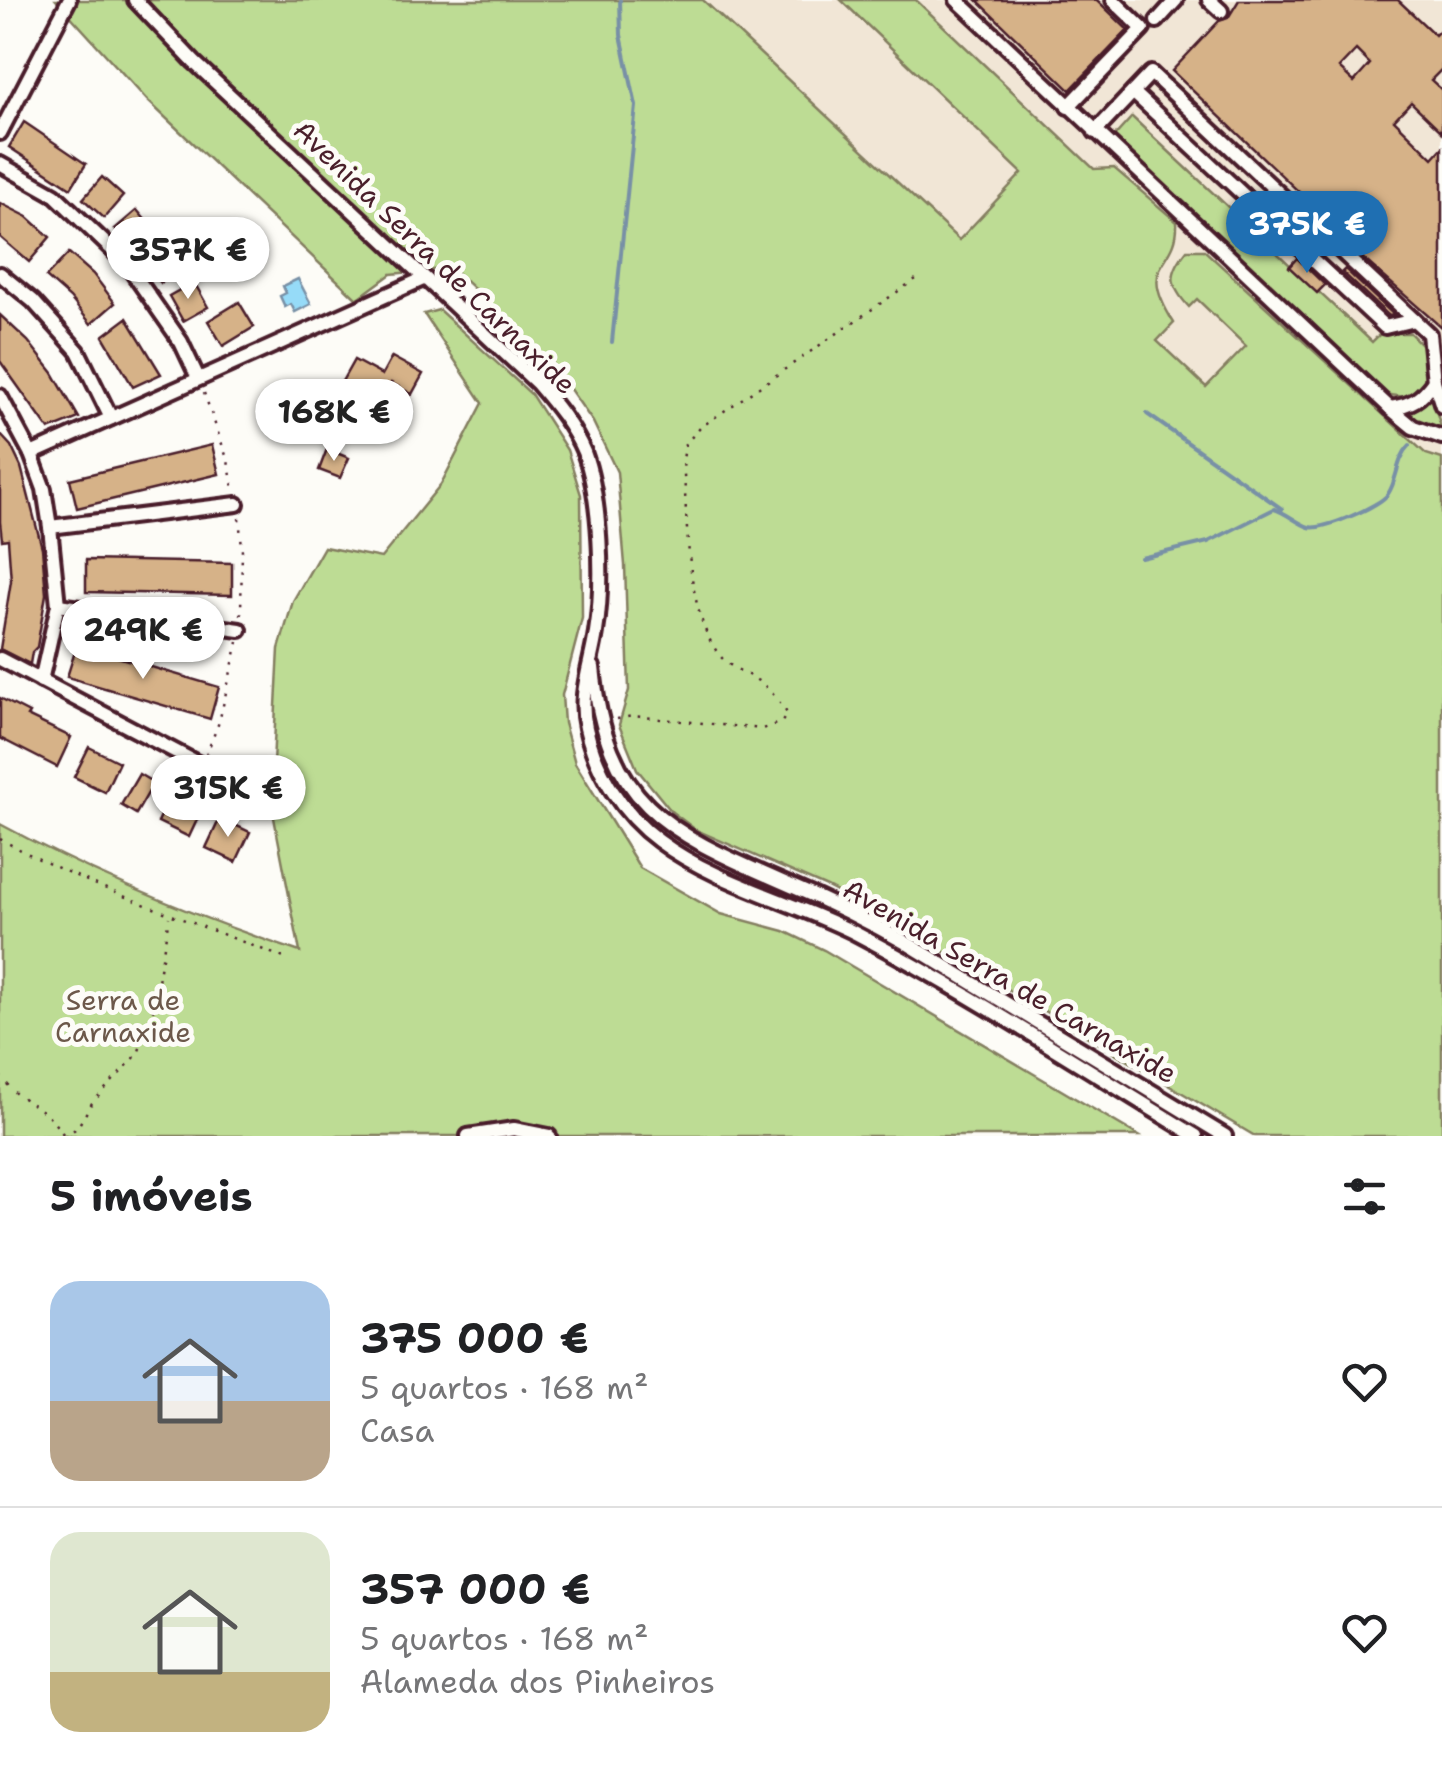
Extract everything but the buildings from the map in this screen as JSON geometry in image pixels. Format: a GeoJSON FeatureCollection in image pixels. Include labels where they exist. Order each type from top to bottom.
{"type":"FeatureCollection","features":[{"type":"Feature","properties":{"kind":"street"},"geometry":{"type":"LineString","coordinates":[[0,132],[69,0]]}},
{"type":"Feature","properties":{"kind":"street","name":"Avenida Serra de Carnaxide"},"geometry":{"type":"LineString","coordinates":[[135,0],[194,62],[557,406],[584,453],[595,496],[601,601],[582,703],[593,752],[620,802],[657,840],[693,862],[821,917],[906,961],[1196,1136]]}},
{"type":"Feature","properties":{"kind":"street"},"geometry":{"type":"LineString","coordinates":[[958,0],[1390,408],[1412,427],[1442,437]]}},
{"type":"Feature","properties":{"kind":"street"},"geometry":{"type":"LineString","coordinates":[[1068,107],[1143,29],[1113,0]]}},
{"type":"Feature","properties":{"kind":"street"},"geometry":{"type":"LineString","coordinates":[[1156,21],[1176,0]]}},
{"type":"Feature","properties":{"kind":"street"},"geometry":{"type":"LineString","coordinates":[[1210,0],[1221,11]]}},
{"type":"Feature","properties":{"kind":"street"},"geometry":{"type":"LineString","coordinates":[[1095,132],[1150,73],[1429,334],[1434,381],[1442,406]]}},
{"type":"Feature","properties":{"kind":"street"},"geometry":{"type":"LineString","coordinates":[[1133,92],[1385,327],[1414,320]]}},
{"type":"Feature","properties":{"kind":"street"},"geometry":{"type":"LineString","coordinates":[[0,164],[55,195],[126,263],[180,342],[198,378]]}},
{"type":"Feature","properties":{"kind":"street"},"geometry":{"type":"LineString","coordinates":[[1323,270],[1340,251]]}},
{"type":"Feature","properties":{"kind":"street"},"geometry":{"type":"LineString","coordinates":[[0,274],[33,301],[78,351],[111,418]]}},
{"type":"Feature","properties":{"kind":"street"},"geometry":{"type":"LineString","coordinates":[[31,454],[423,279]]}},
{"type":"Feature","properties":{"kind":"street"},"geometry":{"type":"LineString","coordinates":[[1390,408],[1410,406],[1424,396],[1434,381]]}},
{"type":"Feature","properties":{"kind":"street"},"geometry":{"type":"LineString","coordinates":[[0,396],[31,454],[44,489],[50,527],[58,605],[41,681]]}},
{"type":"Feature","properties":{"kind":"street"},"geometry":{"type":"LineString","coordinates":[[50,527],[237,504]]}},
{"type":"Feature","properties":{"kind":"street"},"geometry":{"type":"LineString","coordinates":[[58,605],[240,630]]}},
{"type":"Feature","properties":{"kind":"street"},"geometry":{"type":"LineString","coordinates":[[0,659],[258,795]]}},
{"type":"Feature","properties":{"kind":"street","name":"Avenida Serra de Carnaxide"},"geometry":{"type":"LineString","coordinates":[[592,660],[600,722],[617,765],[632,789],[662,822],[894,936],[1225,1136]]}},
{"type":"Feature","properties":{"kind":"street"},"geometry":{"type":"LineString","coordinates":[[468,1136],[514,1129],[549,1136]]}},
{"type":"Feature","properties":{"kind":"path"},"geometry":{"type":"LineString","coordinates":[[600,722],[632,716],[762,729],[782,722],[786,712],[782,706],[762,683],[736,671],[722,658],[699,620],[683,461],[685,444],[701,428],[916,278]]}},
{"type":"Feature","properties":{"kind":"path"},"geometry":{"type":"LineString","coordinates":[[198,378],[224,447],[242,546],[240,630],[232,676],[202,766]]}},
{"type":"Feature","properties":{"kind":"path"},"geometry":{"type":"LineString","coordinates":[[0,838],[38,859],[170,916],[289,960]]}},
{"type":"Feature","properties":{"kind":"path"},"geometry":{"type":"LineString","coordinates":[[0,1076],[16,1093],[48,1115],[64,1136],[77,1128],[92,1102],[138,1054],[154,1010],[170,916]]}},
{"type":"Feature","properties":{"kind":"shaded area"},"geometry":{"type":"Polygon","coordinates":[[[700,0],[1442,0],[1442,613],[1369,689],[700,0]]]}},
{"type":"Feature","properties":{"kind":"green space"},"geometry":{"type":"Polygon","coordinates":[[[56,0],[703,0],[959,240],[1022,173],[841,0],[916,0],[1094,169],[1114,168],[1177,222],[1172,249],[1158,276],[1163,302],[1174,323],[1157,341],[1206,387],[1246,346],[1197,299],[1189,307],[1178,292],[1174,273],[1187,250],[1204,250],[1426,454],[1442,459],[1442,1136],[1255,1136],[889,919],[827,887],[696,830],[672,812],[637,769],[619,725],[629,690],[617,472],[593,422],[551,362],[452,268],[391,274],[357,299],[147,100],[56,0]]]}},
{"type":"Feature","properties":{"kind":"green space"},"geometry":{"type":"Polygon","coordinates":[[[1132,117],[1372,342],[1381,333],[1410,333],[1422,345],[1425,385],[1406,397],[1382,394],[1113,138],[1132,117]]]}},
{"type":"Feature","properties":{"kind":"green space","name":"Serra de Carnaxide"},"geometry":{"type":"Polygon","coordinates":[[[439,310],[531,394],[567,450],[581,495],[582,618],[562,695],[564,723],[575,763],[640,868],[721,914],[784,931],[824,950],[1139,1136],[0,1136],[0,824],[147,894],[300,952],[271,802],[279,649],[293,601],[324,547],[381,558],[441,484],[483,403],[424,314],[439,310]]]}},
{"type":"Feature","properties":{"kind":"green space"},"geometry":{"type":"Polygon","coordinates":[[[1431,394],[1442,430],[1402,414],[1431,394]]]}},
{"type":"Feature","properties":{"kind":"water"},"geometry":{"type":"Polygon","coordinates":[[[298,279],[311,304],[295,312],[291,304],[285,307],[280,296],[286,293],[283,286],[298,279]]]}},
{"type":"Feature","properties":{"kind":"waterway"},"geometry":{"type":"LineString","coordinates":[[612,342],[636,106],[621,35],[620,0]]}},
{"type":"Feature","properties":{"kind":"waterway"},"geometry":{"type":"LineString","coordinates":[[1147,414],[1282,509]]}},
{"type":"Feature","properties":{"kind":"waterway"},"geometry":{"type":"LineString","coordinates":[[1141,558],[1208,542],[1274,509],[1309,527],[1350,516],[1388,494],[1410,445]]}}]}
